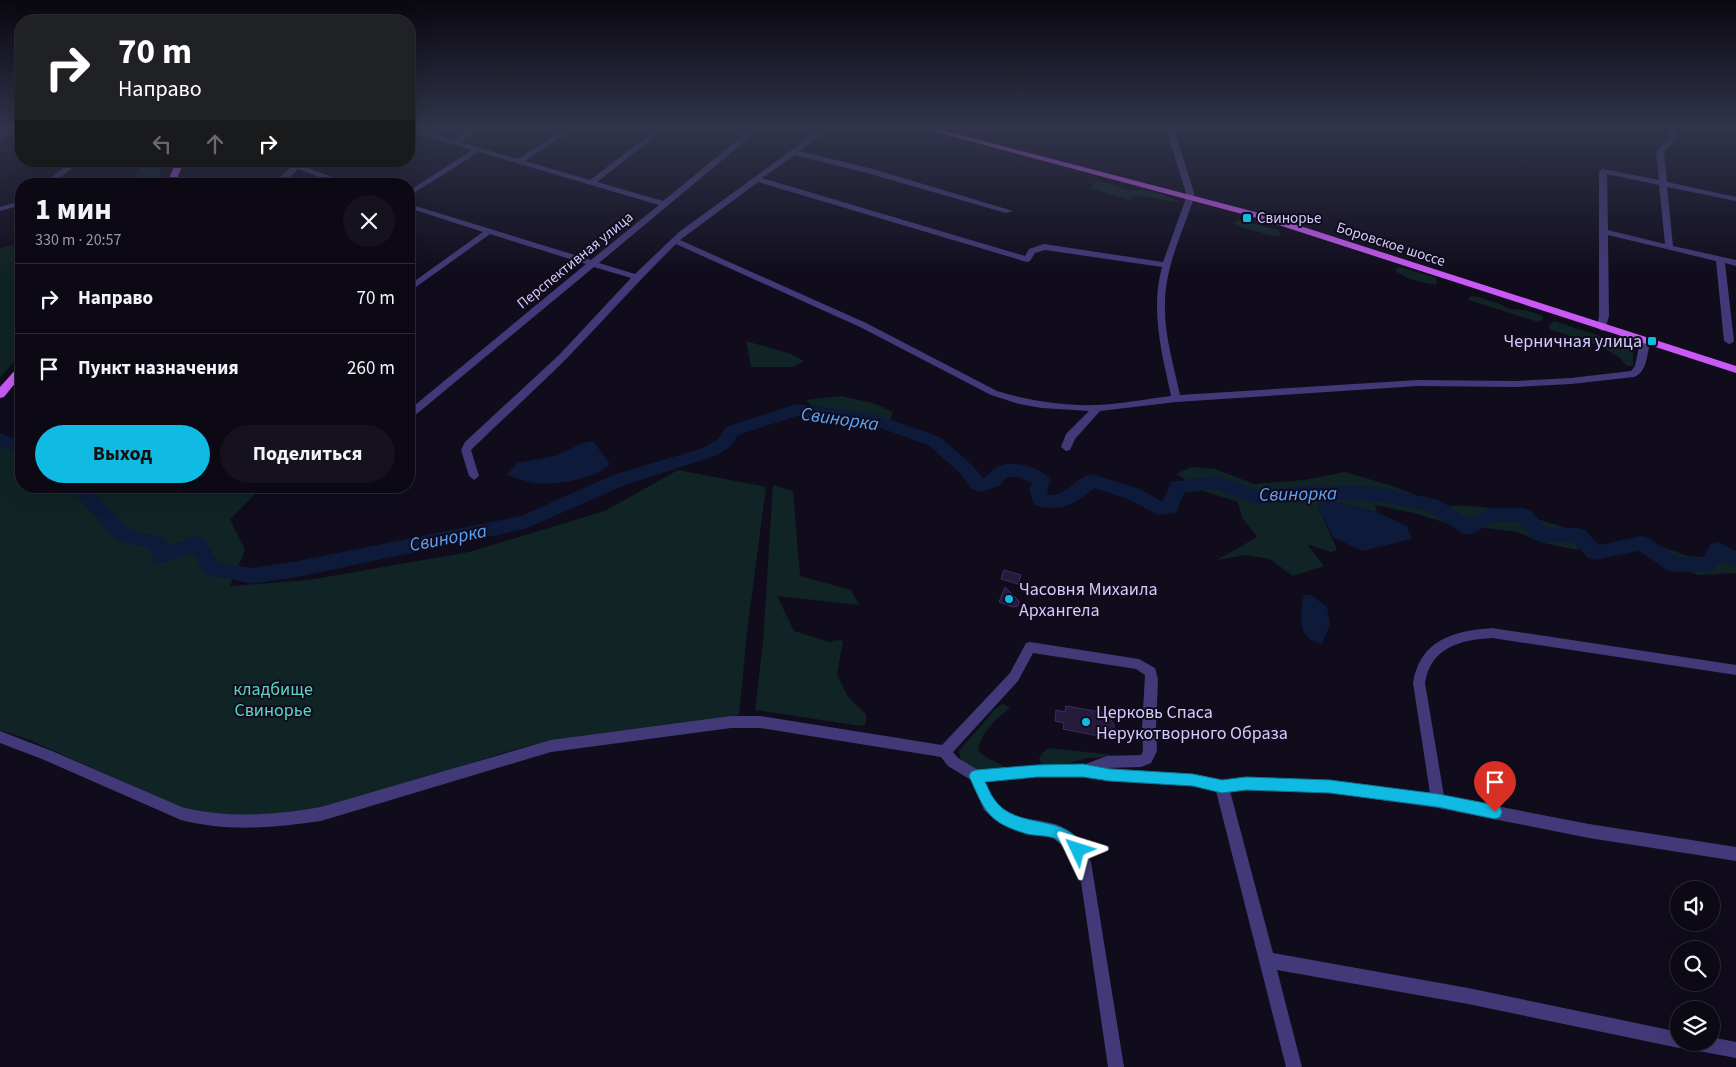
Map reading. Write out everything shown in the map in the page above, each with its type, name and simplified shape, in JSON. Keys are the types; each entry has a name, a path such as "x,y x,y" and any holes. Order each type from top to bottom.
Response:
{"main road":[{"name":"Боровское шоссе","path":"1110,176 1189,196 1306,230 1602,328 1736,370"},
{"path":"0,394 15,377"}],"street":[{"path":"415,190 437,176"},
{"path":"571,176 665,204"},
{"path":"592,182 600,176"},
{"name":"Перспективная улица","path":"415,410 699,176"},
{"path":"474,476 466,450 469,445 562,357 675,240 760,176"},
{"path":"887,176 1009,211"},
{"path":"1176,399 1160,303 1166,265 1189,201 1183,176"},
{"path":"1602,328 1604,316 1605,232 1603,176"},
{"path":"1625,176 1736,199"},
{"path":"1661,176 1670,246"},
{"path":"756,179 1027,259 1032,251 1044,247 1166,265"},
{"path":"0,209 15,205"},
{"path":"415,208 632,276"},
{"path":"415,285 489,231"},
{"path":"1605,232 1670,246 1736,264"},
{"path":"675,240 863,325 994,393 1019,401 1042,405 1097,408 1176,399 1418,383 1516,384 1571,381 1634,374 1640,367 1645,342"},
{"path":"1720,259 1729,341"},
{"path":"1066,447 1070,438 1097,408"},
{"path":"1438,801 1419,683 1419,671 1430,654 1445,643 1467,635 1492,633 1736,670"},
{"path":"945,752 1014,677 1030,647 1139,664 1151,672 1152,678 1148,756 1141,761 1107,762 1083,771"},
{"path":"0,737 47,755 181,813 203,819 240,822 284,820 321,814 551,746 731,722 760,722 945,752 953,762 976,776 989,805 1004,818 1028,827 1055,831 1066,838 1078,850 1086,867 1116,1067"},
{"path":"976,776 1037,771 1083,771 1110,775 1193,780 1222,786 1246,783 1330,787 1438,801 1590,831 1736,854"},
{"path":"1222,786 1294,1067"},
{"path":"1267,960 1468,996 1670,1038"},
{"path":"1720,1047 1736,1050"}],"green space":[{"path":"135,176 159,176 158,178 133,178"},
{"path":"1097,180 1130,191 1143,190 1161,194 1183,203 1137,195 1129,200 1091,188"},
{"path":"1238,220 1278,230 1281,234 1273,236 1240,227 1234,223"},
{"path":"15,244 15,360 0,378 0,248"},
{"path":"1399,267 1436,278 1437,283 1435,285 1410,279 1395,271"},
{"path":"1475,296 1509,309 1525,310 1543,316 1543,319 1538,322 1469,300 1469,297"},
{"path":"1554,321 1624,344 1633,351 1633,366 1627,366 1621,359 1602,348 1549,329 1549,326"},
{"path":"746,341 791,354 804,361 792,367 751,367"},
{"path":"840,396 873,403 893,412 890,422 811,405 806,400"},
{"name":"кладбище Свинорье","path":"0,444 15,444 15,493 253,493 254,495 230,519 245,550 230,586 309,580 469,552 605,511 678,470 766,487 747,632 739,715 533,745 355,800 308,811 262,816 217,815 174,804 27,739 0,730"},
{"path":"1191,467 1215,469 1254,484 1305,480 1345,472 1416,495 1429,508 1473,506 1501,510 1563,527 1593,541 1577,550 1540,542 1518,532 1446,523 1414,513 1375,505 1377,512 1330,500 1318,506 1337,550 1331,552 1307,544 1324,566 1293,576 1270,559 1245,555 1217,560 1257,537 1242,517 1238,502 1204,491 1176,474"},
{"path":"773,485 793,491 800,576 851,590 859,605 777,596 794,631 829,642 843,641 837,674 848,697 866,714 866,724 861,726 755,710 763,643"},
{"path":"1646,541 1688,556 1736,560 1736,573 1698,575 1642,551"},
{"path":"1003,704 1010,708 990,726 982,738 978,750 986,757 1004,766 1011,773 973,770 960,761 959,751 995,709"},
{"path":"1049,748 1133,757 1087,758 1052,768 1042,765 1039,759 1042,753"}],"water":[{"path":"593,441 610,464 596,474 574,480 542,484 507,475 517,463 555,456 583,443"},
{"path":"1330,500 1377,512 1407,526 1412,539 1362,551 1333,537 1318,506 1320,502"},
{"path":"1304,595 1311,595 1327,607 1330,625 1322,644 1308,638 1303,630 1301,615"}],"building":[{"path":"1004,570 1021,575 1018,584 1001,579"},
{"name":"Часовня Михаила Архангела","path":"1005,587 1019,601 1018,606 1013,607 999,602"},
{"name":"Церковь Спаса Нерукотворного Образа","path":"1066,706 1106,713 1114,724 1114,730 1104,735 1104,737 1063,729 1064,723 1055,721 1056,710 1065,712"}],"waterway":[{"name":"Свинорка","path":"84,493 124,536 159,543 161,556 197,543 212,569 253,576 297,569 525,522 619,480 709,452 724,443 732,431 796,410 871,419 934,441 967,470 977,484 982,486 993,481 1003,471 1023,471 1042,481 1038,489 1040,500 1047,502 1061,501 1068,498 1091,480 1134,494 1158,508 1170,508 1177,487 1216,482 1257,497 1314,492 1378,494 1433,505 1469,528 1492,515 1523,515 1542,535 1578,535 1595,553 1642,543 1674,565 1708,564 1718,549 1736,560"},
{"name":"Свинорка","path":"0,439 15,445"}],"place":[{"name":"Свинорье","path":"1247,218"},
{"name":"Черничная улица","path":"1652,341"},
{"name":"Часовня Михаила Архангела","path":"1009,599"},
{"name":"Церковь Спаса Нерукотворного Образа","path":"1086,722"}],"route":[{"path":"1078,850 1066,838 1055,831 1028,827 1004,818 989,805 976,776 1037,771 1083,771 1110,775 1193,780 1222,786 1246,783 1330,787 1438,801 1495,812"}]}
